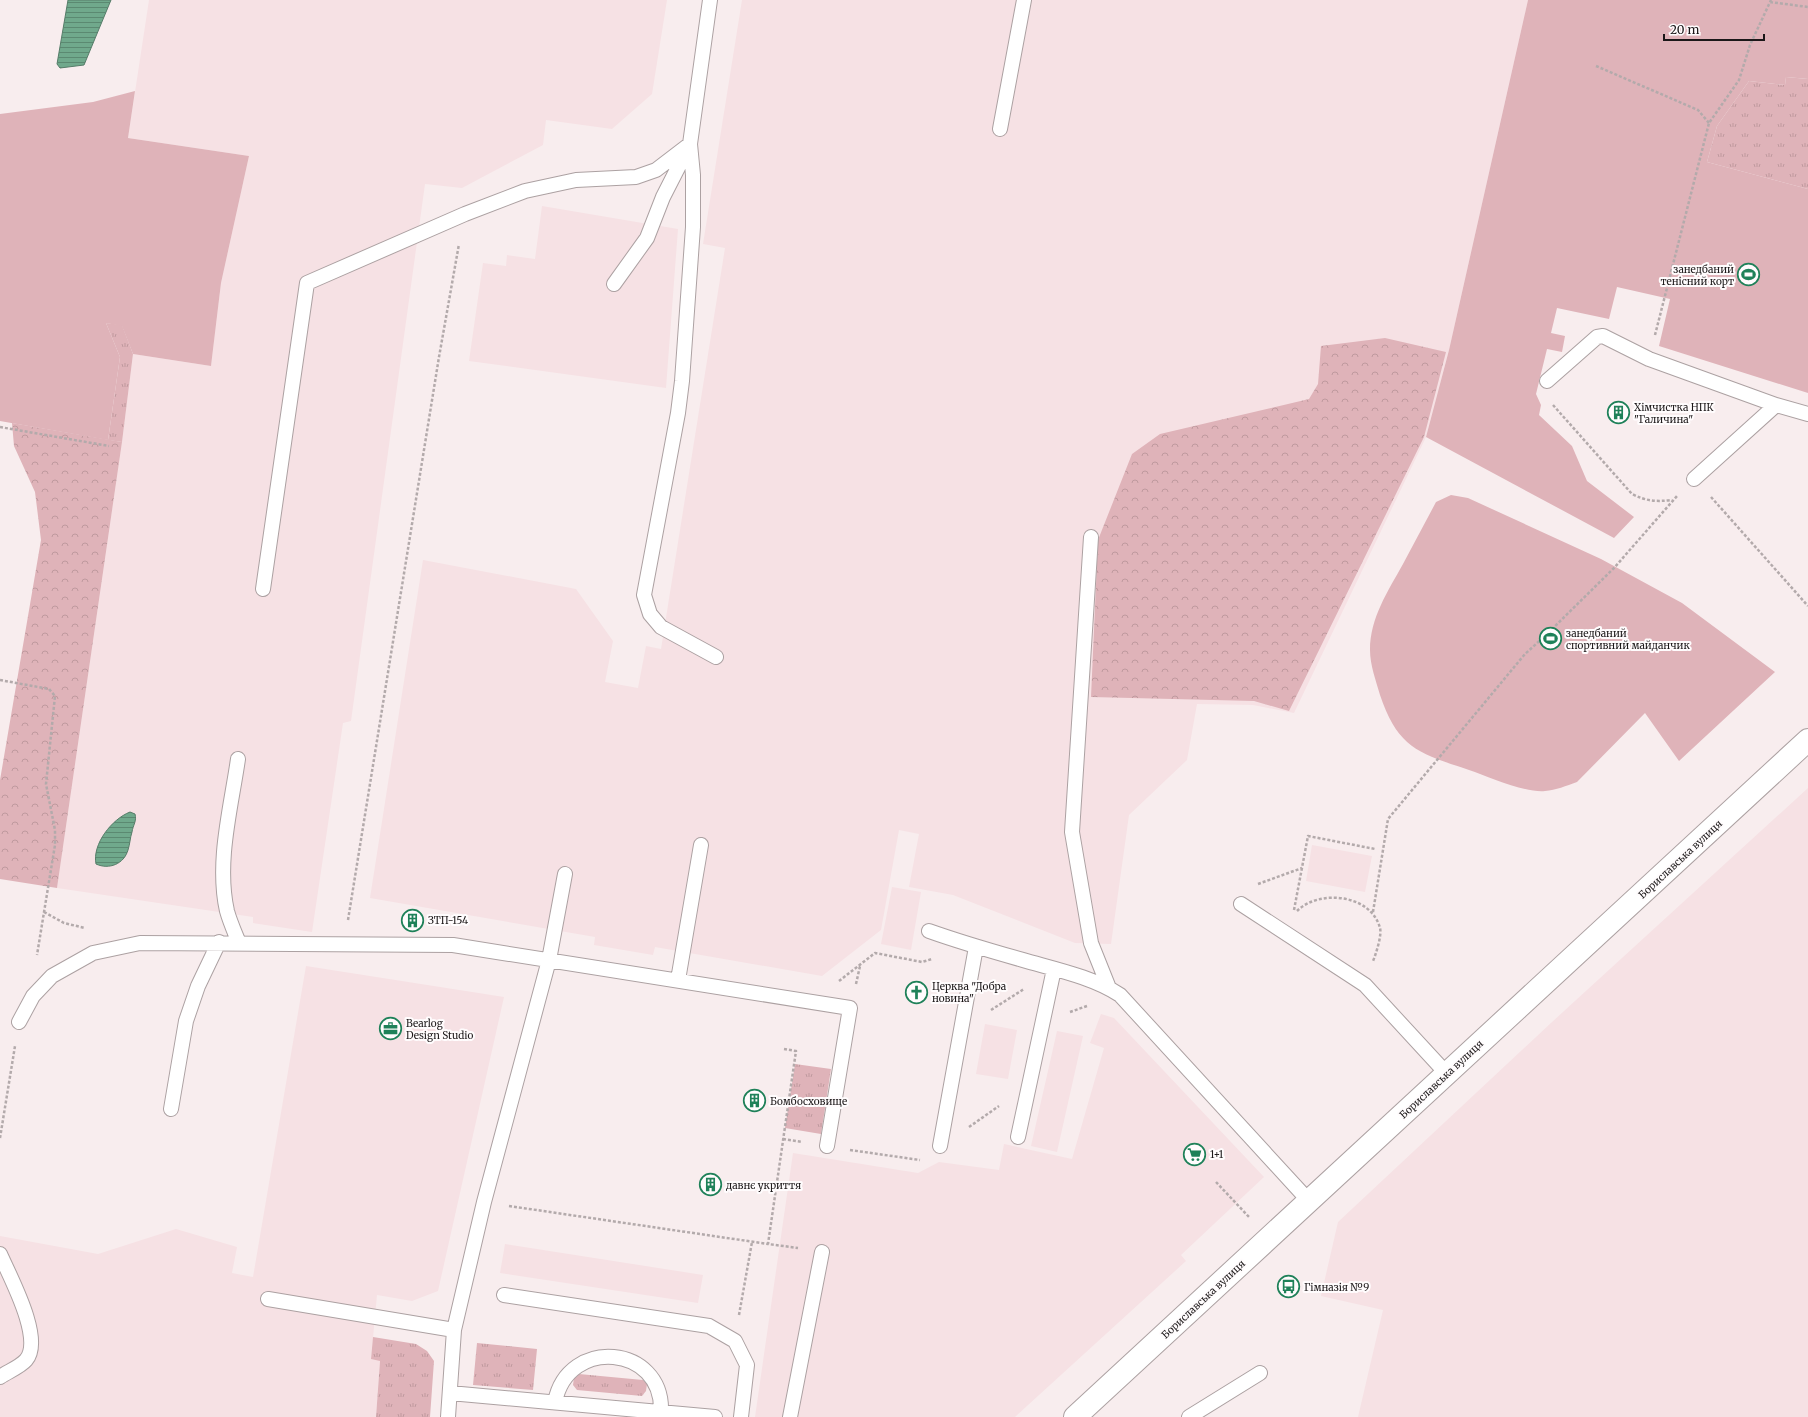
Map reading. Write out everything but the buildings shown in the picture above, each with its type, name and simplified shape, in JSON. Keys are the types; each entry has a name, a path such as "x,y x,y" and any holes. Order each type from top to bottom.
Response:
{"street":[{"name":"Бориславська вулиця","path":"1075,1417 1808,740"}],"lane":[{"path":"710,0 690,144 693,175 693,228 682,381 644,595 650,614 661,627 716,657"},
{"path":"1000,129 1024,0"},
{"path":"262,589 307,283 465,214 525,191 576,180 636,177 656,170 690,144"},
{"path":"614,284 647,238 663,197 690,144"},
{"path":"1547,381 1597,337 1603,336 1649,359 1808,414"},
{"path":"1694,479 1776,404"},
{"path":"1091,537 1072,832 1091,943 1115,991 1309,1201"},
{"path":"238,759 224,851 224,891 227,912 239,943"},
{"path":"678,980 701,845"},
{"path":"448,1417 454,1330 484,1202 549,960 565,874"},
{"path":"1241,904 1365,985 1447,1074"},
{"path":"929,931 976,947 1054,969 1115,991"},
{"path":"171,1109 186,1021 198,986 219,942"},
{"path":"19,1022 33,996 52,976 93,953 140,943 219,942 453,945 850,1008 827,1146"},
{"path":"940,1146 976,947"},
{"path":"1018,1137 1054,969"},
{"path":"790,1417 822,1252"},
{"path":"0,1254 29,1322 32,1346 26,1361 0,1377"},
{"path":"504,1295 710,1326 735,1341 747,1365 741,1417"},
{"path":"268,1299 454,1330"},
{"path":"555,1402 557,1391 566,1376 579,1364 595,1358 613,1356 630,1360 645,1371 656,1385 661,1402 661,1411"},
{"path":"1189,1417 1260,1373"},
{"path":"450,1393 715,1417"}],"path":[{"path":"1649,359 1709,123 1740,80 1750,45 1770,1 1808,7"},
{"path":"1596,66 1698,110 1709,123"},
{"path":"344,944 439,357 465,214"},
{"path":"1547,381 1544,394 1632,494 1644,500 1656,502 1673,500"},
{"path":"0,427 108,446"},
{"path":"1365,985 1377,951 1381,929 1373,912 1388,819 1525,654 1614,568 1673,500 1694,479 1808,606"},
{"path":"0,680 49,689 55,696 46,784 55,830 55,845 36,961 33,996"},
{"path":"1373,912 1354,901 1326,897 1305,903 1293,915 1308,836 1375,849"},
{"path":"1241,904 1245,890 1302,868"},
{"path":"812,1002 874,953 922,962 976,947"},
{"path":"961,1029 1054,969"},
{"path":"1040,1036 1070,1012 1115,991"},
{"path":"0,1138 19,1022"},
{"path":"768,1244 796,1051 784,1049"},
{"path":"783,1139 919,1161 1030,1086"},
{"path":"1216,1182 1249,1217"},
{"path":"484,1202 822,1252"},
{"path":"735,1341 752,1242"}],"shaded area":[{"path":"68,0 111,0 84,65 60,68 57,64"},
{"path":"149,0 667,0 652,94 612,129 546,120 543,145 462,188 425,184 351,721 343,723 312,932 253,923 253,917 57,888 122,442 133,354 211,366 221,283 249,156 128,138"},
{"path":"742,0 1528,0 1449,350 1426,437 1294,713 1253,705 1197,704 1187,760 1129,815 1111,944 1075,943 953,895 909,887 919,834 899,830 881,930 822,976 655,947 653,955 594,945 595,937 370,898 423,560 576,589 613,641 605,682 638,688 646,646 661,649 725,248 703,244"},
{"path":"542,206 678,229 666,388 469,361 483,263 506,266 507,255 535,259"},
{"path":"1808,788 1808,1417 1358,1417 1383,1310 1321,1296 1338,1222 1552,1022"},
{"path":"130,812 135,814 136,819 126,855 120,862 111,866 101,866 96,864 97,848 105,833 117,820"},
{"path":"1312,845 1372,856 1365,892 1306,881"},
{"path":"892,887 921,892 911,950 881,944"},
{"path":"306,966 504,997 438,1291 412,1301 377,1295 371,1359 380,1360 376,1417 0,1417 0,1236 98,1254 176,1229 237,1247 232,1273 253,1277"},
{"path":"1101,1014 1114,1018 1264,1177 1181,1255 1186,1261 1015,1417 755,1417 793,1153 918,1173 939,1162 999,1170 1004,1144 1072,1159 1104,1048 1090,1043"},
{"path":"985,1024 1017,1030 1008,1079 976,1074"},
{"path":"1057,1031 1083,1036 1057,1152 1031,1146"},
{"path":"505,1244 703,1275 698,1303 500,1273"}],"green space":[{"path":"1528,0 1808,0 1808,79 1786,77 1785,85 1749,81 1717,126 1707,162 1808,189 1808,393 1659,346 1670,299 1617,287 1609,319 1557,308 1551,333 1565,336 1562,352 1547,349 1536,394 1541,405 1539,415 1572,446 1587,481 1634,517 1614,538 1426,437 1449,350"},
{"path":"1786,77 1808,79 1808,189 1707,162 1717,126 1749,81 1785,85"},
{"path":"135,91 128,138 249,156 221,283 211,366 133,354 122,326 106,323 120,357 108,440 0,421 0,114 93,102"},
{"path":"106,323 122,325 133,354 122,442 108,440 120,357"},
{"path":"1385,338 1446,352 1424,437 1289,711 1254,701 1091,697 1098,540 1132,454 1160,434 1309,399 1318,384 1321,346"},
{"path":"12,423 122,442 57,888 0,879 0,780 41,540 35,492 14,446"},
{"name":"занедбаний спортивний майданчик","path":"1451,495 1468,498 1601,559 1682,603 1775,672 1679,761 1645,713 1577,782 1561,788 1545,791 1528,790 1517,787 1436,759 1423,753 1403,738 1394,727 1387,713 1372,667 1370,656 1371,638 1376,616 1381,605 1436,502"},
{"path":"795,1064 831,1069 821,1134 785,1128"},
{"path":"373,1337 416,1344 427,1351 434,1361 430,1417 376,1417 380,1361 371,1359"},
{"path":"477,1343 537,1349 533,1390 473,1385"},
{"path":"579,1374 643,1380 647,1384 646,1391 642,1396 577,1390 573,1385 574,1378"}],"place":[{"name":"занедбаний тенісний корт","path":"1749,275"},
{"name":"Хімчистка НПК \"Галичина\"","path":"1619,413"},
{"name":"занедбаний спортивний майданчик","path":"1551,639"},
{"name":"ЗТП-154","path":"412,920"},
{"name":"Церква \"Добра новина\"","path":"916,992"},
{"name":"Bearlog Design Studio","path":"390,1029"},
{"name":"Бомбосховище","path":"755,1101"},
{"name":"1+1","path":"1195,1154"},
{"name":"давнє укриття","path":"710,1185"},
{"name":"Гімназія №9","path":"1288,1287"}]}
